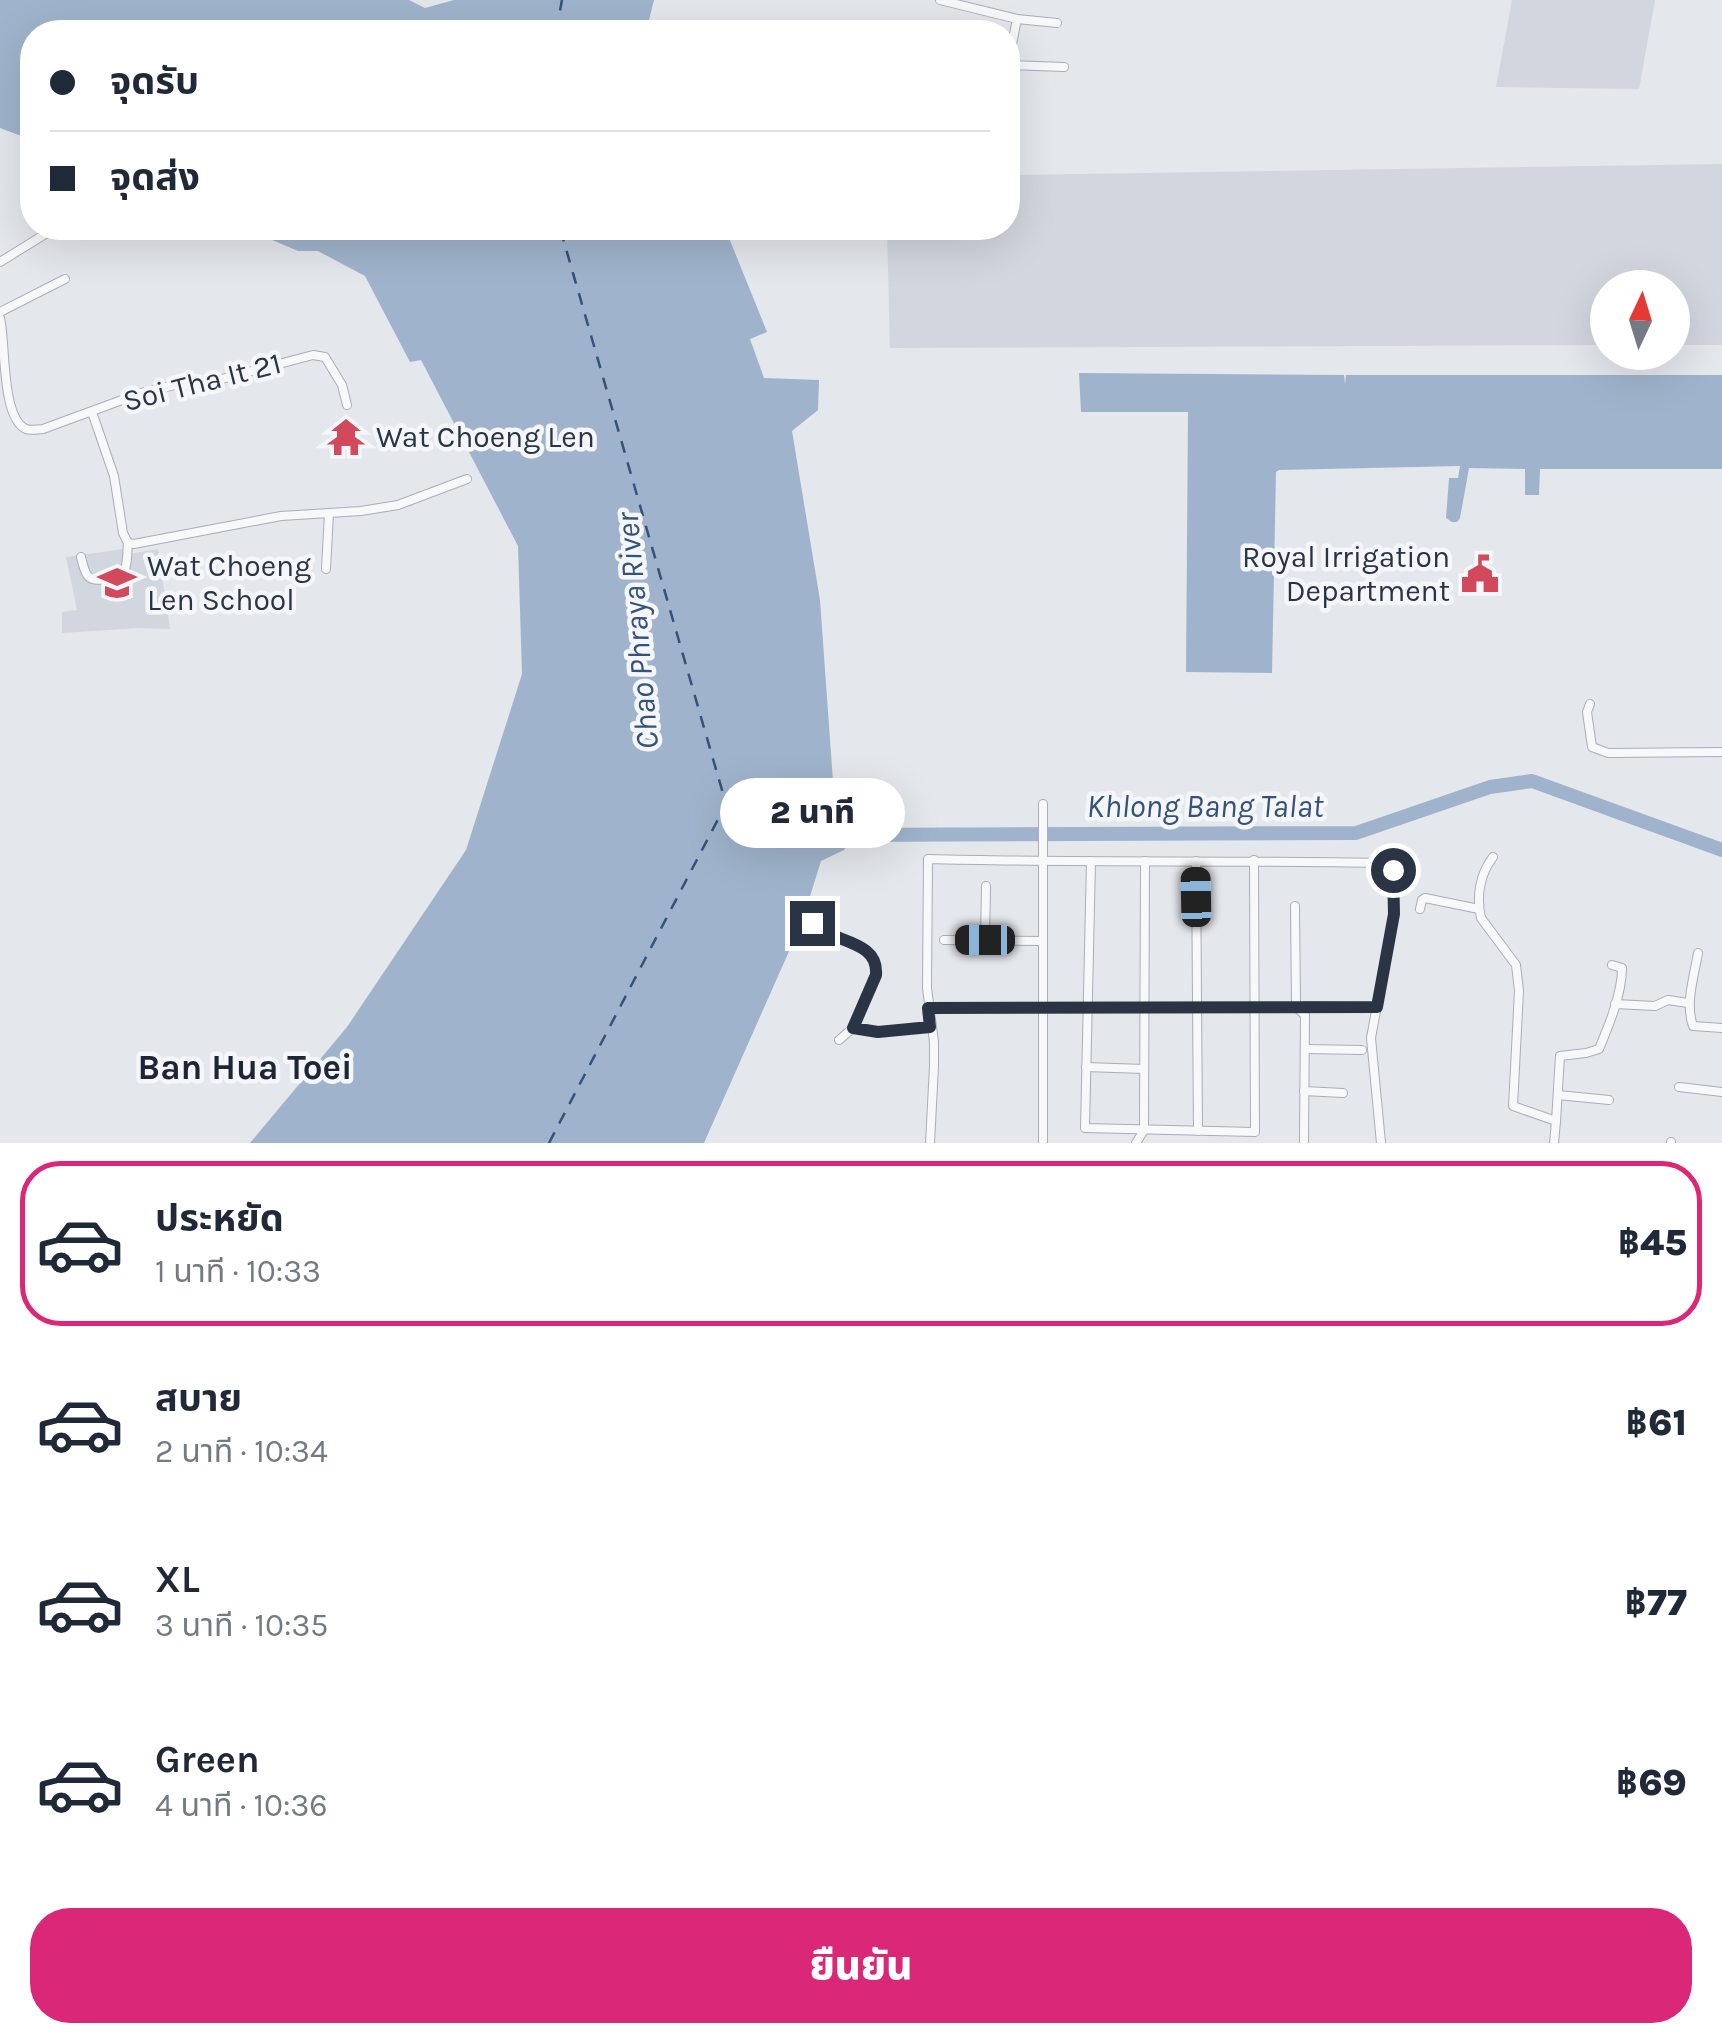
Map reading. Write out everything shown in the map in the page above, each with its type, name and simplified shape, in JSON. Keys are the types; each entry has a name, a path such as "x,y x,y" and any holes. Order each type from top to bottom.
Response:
{"street":[{"path":"940,0 1017,20"},
{"path":"1020,20 1057,24"},
{"path":"1020,65 1064,67"},
{"path":"0,262 36,240"},
{"path":"0,315 64,278"},
{"name":"Soi Tha It 21","path":"0,315 10,406 21,425 31,430 140,393 168,386 198,386 320,354 342,385 348,405"},
{"path":"81,557 88,579 100,581 125,570 128,543 114,476 92,412"},
{"path":"128,543 142,544 281,516 398,505 467,480"},
{"path":"326,569 329,513"},
{"path":"1590,704 1587,712 1592,748 1608,753 1722,752"},
{"path":"1043,804 1043,1143"},
{"path":"1493,857 1483,870 1479,909 1516,966 1513,1106 1556,1121"},
{"path":"930,1143 934,1042 928,1008 928,859 1384,863 1393,870 1394,914 1371,1038 1381,1143"},
{"path":"1091,861 1085,1128 1198,1131 1257,1130 1254,860"},
{"path":"1136,1143 1144,1130 1145,861"},
{"path":"1196,861 1198,1131"},
{"path":"985,940 986,886"},
{"path":"1420,909 1425,898 1479,909"},
{"path":"1295,906 1297,1008 1305,1015 1304,1143"},
{"path":"811,917 822,932 866,949 877,966 853,1028 839,1040"},
{"path":"944,940 1043,940"},
{"path":"1698,953 1688,1003 1694,1026 1722,1028"},
{"path":"1554,1143 1560,1056 1598,1048 1622,975 1622,968 1612,964"},
{"path":"1614,1004 1655,1006 1668,1000 1688,1003"},
{"path":"928,1008 1377,1007"},
{"path":"853,1028 878,1032 930,1027"},
{"path":"1305,1050 1362,1050"},
{"path":"1086,1067 1144,1069"},
{"path":"1679,1088 1722,1092"},
{"path":"1304,1092 1343,1093"},
{"path":"1558,1095 1609,1100"}],"shaded area":[{"path":"1512,0 1655,0 1639,89 1496,87"},
{"path":"1722,164 1722,345 1690,345 1690,270 1590,270 1590,345 890,348 887,240 1020,240 1020,175"},
{"name":"Wat Choeng Len School","path":"124,549 129,554 158,549 170,629 62,633 62,612 77,610 66,557"}],"water":[{"path":"0,0 409,0 425,8 454,0 654,0 649,20 20,20 20,136 0,128"},
{"name":"Chao Phraya River","path":"272,240 730,240 767,332 750,339 764,378 819,380 818,410 792,431 820,600 835,809 858,828 844,850 821,861 802,922 704,1143 250,1143 347,1027 466,850 522,674 518,546 421,360 410,362 365,276 318,251 298,251"},
{"path":"1079,373 1344,375 1345,384 1346,375 1722,375 1722,469 1540,469 1539,495 1525,495 1525,469 1469,468 1457,522 1446,518 1449,478 1458,478 1460,466 1279,470 1272,673 1186,672 1188,412 1081,412"}],"waterway":[{"name":"Khlong Bang Talat","path":"839,835 1356,833 1490,787 1532,781 1722,850"}],"ferry route":[{"path":"558,20 562,0"},
{"path":"549,1143 726,804 563,240"}],"place":[{"name":"Wat Choeng Len","path":"346,437"},
{"name":"Royal Irrigation Department","path":"1480,574"},
{"name":"Wat Choeng Len School","path":"117,583"}],"district":[{"name":"Ban Hua Toei","path":"245,1067"}],"route":[{"path":"812,923 822,932 866,949 874,958 876,975 853,1028 878,1032 930,1027 928,1008 1377,1007 1394,914 1393,870"}]}
